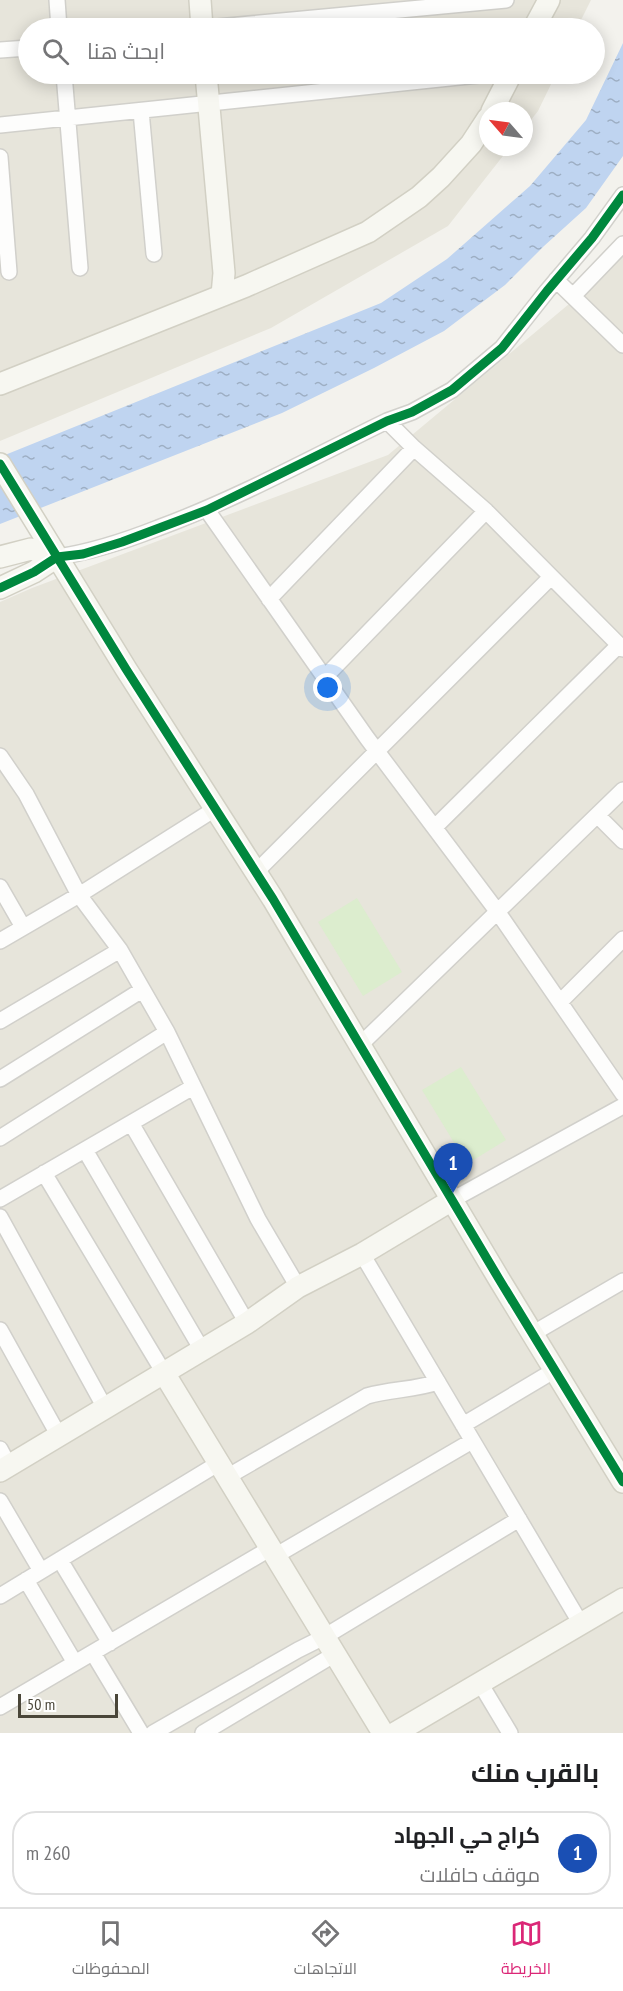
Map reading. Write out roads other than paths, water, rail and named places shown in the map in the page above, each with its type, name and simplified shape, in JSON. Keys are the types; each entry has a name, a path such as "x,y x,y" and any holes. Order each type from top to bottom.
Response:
{"street":[{"path":"57,0 58,18"},
{"path":"200,0 201,18"},
{"path":"314,18 506,0"},
{"path":"539,18 549,0"},
{"path":"0,50 18,49"},
{"path":"64,84 80,268"},
{"path":"207,84 224,273 222,296"},
{"path":"0,125 398,84"},
{"path":"497,102 506,84"},
{"path":"141,111 154,254"},
{"path":"0,384 222,296 368,232 418,197 454,164 479,132"},
{"path":"0,157 9,272"},
{"path":"0,557 31,549 57,557 82,554 122,542 207,510 387,421 412,412 452,390 502,348 592,238 623,195"},
{"path":"573,296 623,244"},
{"path":"556,280 623,345"},
{"path":"387,421 414,448 486,511 621,647 435,826"},
{"path":"269,598 414,448"},
{"path":"0,464 256,872 623,1482"},
{"path":"207,510 378,751 497,912 622,1090"},
{"path":"325,677 486,511"},
{"path":"0,588 34,572 57,557"},
{"path":"256,872 551,577"},
{"path":"0,756 26,795 80,895 120,950 168,1032 258,1219 298,1287"},
{"path":"360,1045 623,790"},
{"path":"0,941 80,895 215,809"},
{"path":"597,815 623,841"},
{"path":"0,887 23,927"},
{"path":"560,1002 623,939"},
{"path":"0,1021 120,950"},
{"path":"0,1079 142,990"},
{"path":"0,1138 168,1032"},
{"path":"0,1199 193,1087"},
{"path":"3,1462 59,1436 247,1323 298,1287 362,1254 452,1200 623,1106"},
{"path":"131,1123 247,1323"},
{"path":"85,1150 201,1350"},
{"path":"44,1173 383,1733"},
{"path":"0,1217 105,1408"},
{"path":"362,1254 581,1624"},
{"path":"532,1334 623,1281"},
{"path":"0,1330 59,1436"},
{"path":"463,1425 555,1370"},
{"path":"0,1596 60,1560 223,1470 367,1396 388,1390 415,1388 438,1382"},
{"path":"0,1707 472,1441"},
{"path":"0,1501 41,1571"},
{"path":"203,1733 519,1519"},
{"path":"60,1560 110,1643"},
{"path":"26,1580 75,1663"},
{"path":"395,1733 623,1599"},
{"path":"153,1733 297,1650 330,1646"},
{"path":"93,1653 141,1733"},
{"path":"480,1683 510,1733"}],"water":[{"path":"623,43 623,156 586,208 505,285 444,331 282,413 0,524 0,457 381,303 447,259 530,186 586,120"}],"place":[{"name":"كراج حي الجهاد","path":"453,1193"}]}
